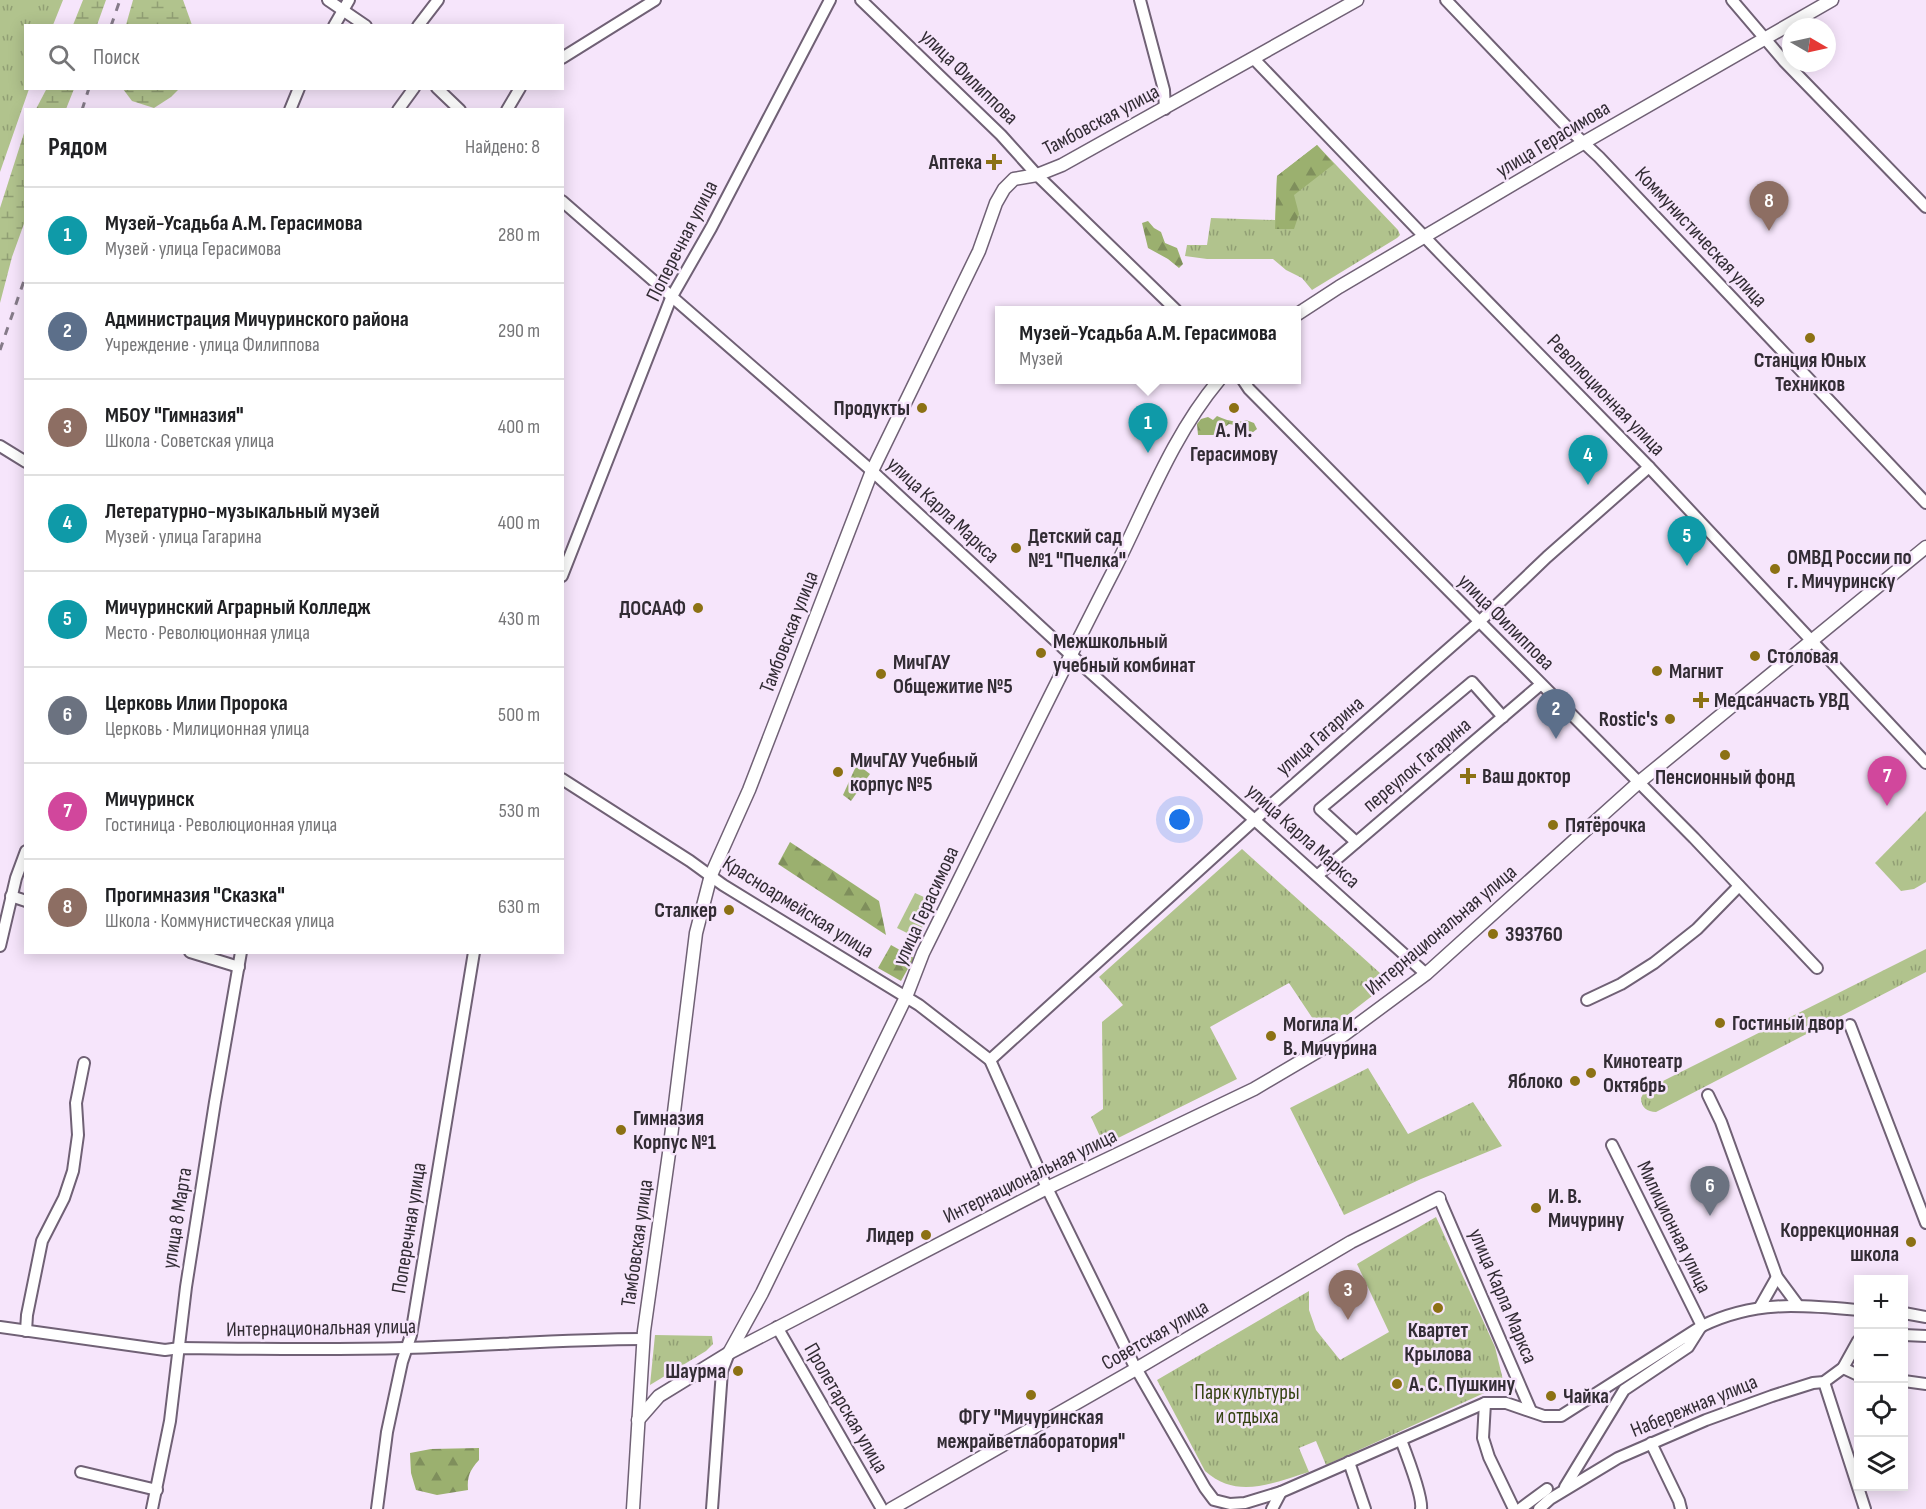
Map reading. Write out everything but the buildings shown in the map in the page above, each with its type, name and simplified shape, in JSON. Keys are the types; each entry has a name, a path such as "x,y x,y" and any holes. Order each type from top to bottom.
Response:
{"main road":[{"name":"Тамбовская улица","path":"633,1509 643,1339 696,933 711,875 749,790 872,471 979,251 996,203 1004,189 1014,179 1037,175 1062,165 1357,0"},
{"name":"улица Герасимова","path":"1301,312 1583,143 1832,0"},
{"name":"улица Герасимова","path":"638,1420 659,1396 729,1353 762,1293 906,998 923,953 1178,438 1216,384"},
{"name":"Интернациональная улица","path":"729,1353 1047,1188 1254,1089 1337,1040 1426,974 1638,783 1926,547"},
{"name":"Советская улица","path":"891,1509 1136,1369 1351,1242 1439,1198"}],"street":[{"path":"328,0 346,5 364,24"},
{"path":"420,24 438,0"},
{"path":"564,57 655,0"},
{"name":"Поперечная улица","path":"564,571 671,297 711,228 830,0"},
{"name":"улица Филиппова","path":"861,0 1001,135 1037,175 1172,306"},
{"path":"1140,0 1164,90 1165,109"},
{"name":"Коммунистическая улица","path":"1446,0 1615,174 1926,503"},
{"path":"1732,0 1784,61 1926,207"},
{"path":"335,24 346,5"},
{"name":"Революционная улица","path":"1254,59 1649,467 1926,763"},
{"path":"291,108 298,90"},
{"path":"399,108 413,90"},
{"path":"439,90 458,108"},
{"path":"508,108 519,90"},
{"name":"улица Карла Маркса","path":"564,203 872,471 1071,655 1426,974"},
{"name":"улица Филиппова","path":"1246,384 1817,968"},
{"path":"0,446 24,461"},
{"name":"улица Гагарина","path":"990,1060 1649,467"},
{"path":"1356,842 1320,809 1472,682 1503,717"},
{"name":"переулок Гагарина","path":"1318,875 1540,685"},
{"name":"Красноармейская улица","path":"564,780 723,885 919,1005 990,1060 1047,1188 1136,1369 1195,1474 1214,1500 1230,1504 1245,1503 1281,1492"},
{"path":"0,946 11,896 24,856"},
{"path":"1587,1000 1621,984 1654,963 1701,926 1739,886"},
{"path":"11,896 24,901"},
{"path":"197,954 239,967"},
{"name":"улица 8 Марта","path":"152,1509 170,1421 186,1287 241,954"},
{"name":"Поперечная улица","path":"377,1509 387,1432 402,1362 411,1335 474,954"},
{"path":"1850,1025 1926,1223"},
{"path":"27,1331 27,1315 42,1240 64,1198 73,1171 78,1136 76,1103 84,1063"},
{"path":"1708,1095 1721,1122 1777,1277 1797,1304"},
{"name":"Милиционная улица","path":"1612,1145 1702,1326"},
{"name":"улица Карла Маркса","path":"1439,1198 1531,1411"},
{"path":"1760,1307 1777,1277"},
{"name":"Набережная улица","path":"1281,1492 1485,1403 1506,1403 1544,1416 1561,1416 1702,1326 1724,1315 1760,1307 1797,1304 1854,1310"},
{"path":"1908,1314 1926,1317"},
{"name":"Набережная улица","path":"1563,1491 1624,1390 1688,1347 1702,1326"},
{"name":"Интернациональная улица","path":"0,1327 165,1350 180,1348 293,1350 406,1348 527,1341 643,1339"},
{"name":"Пролетарская улица","path":"777,1327 882,1509"},
{"path":"1908,1335 1926,1336"},
{"name":"Набережная улица","path":"1539,1509 1563,1491 1618,1458 1651,1443 1772,1396 1813,1383 1824,1382 1843,1368 1854,1346"},
{"path":"712,1509 722,1371 729,1353"},
{"path":"1843,1368 1854,1373"},
{"path":"1824,1382 1865,1509"},
{"path":"1908,1382 1926,1384"},
{"path":"1485,1403 1484,1437 1489,1457 1514,1509"},
{"path":"1401,1440 1422,1504 1421,1509"},
{"path":"1651,1443 1681,1509"},
{"path":"1349,1462 1365,1509"},
{"path":"81,1472 157,1490"},
{"path":"1520,1509 1547,1489"},
{"path":"1272,1509 1281,1492"}],"green space":[{"path":"0,0 63,0 53,24 24,24 24,90 29,90 0,172"},
{"path":"83,0 106,0 97,24 73,24"},
{"path":"133,0 183,0 192,24 126,24"},
{"path":"46,90 74,90 66,108 37,108"},
{"path":"124,90 178,90 154,108 132,101"},
{"path":"24,133 24,224 12,257 0,303 0,208"},
{"path":"1317,145 1398,230 1400,235 1397,238 1312,290 1302,278 1286,270 1273,259 1207,259 1185,256 1187,245 1207,245 1211,218 1275,220 1277,176"},
{"path":"1317,145 1334,164 1294,195 1299,214 1294,229 1275,229 1277,176"},
{"path":"1148,221 1161,232 1165,243 1177,248 1183,264 1179,268 1148,248 1142,223"},
{"path":"1217,416 1232,421 1246,420 1254,423 1257,429 1252,433 1229,424 1214,435 1198,435 1197,424 1201,419 1208,417 1213,420"},
{"path":"857,764 870,774 851,801 843,795"},
{"path":"1926,811 1926,882 1914,889 1901,891 1875,863"},
{"path":"790,842 879,901 886,935 778,864"},
{"path":"1242,849 1390,982 1323,1034 1289,983 1210,1027 1237,1079 1104,1145 1091,1117 1103,1109 1102,1022 1123,1005 1099,977"},
{"path":"915,893 935,902 917,938 897,928"},
{"path":"891,945 914,958 901,981 878,968"},
{"path":"1926,949 1926,972 1656,1112 1647,1110 1643,1106 1641,1098 1645,1090"},
{"path":"1368,1068 1408,1134 1473,1102 1502,1146 1421,1179 1344,1215 1290,1108"},
{"name":"Парк культуры и отдыха","path":"1436,1217 1495,1347 1504,1384 1326,1465 1316,1441 1299,1448 1309,1472 1282,1481 1255,1487 1242,1487 1217,1480 1205,1471 1157,1380 1309,1291 1309,1310 1316,1330 1340,1360 1389,1332 1357,1264"},
{"path":"655,1335 712,1336 713,1344 706,1351 650,1385"},
{"path":"479,1448 479,1460 470,1474 468,1490 437,1495 416,1490 411,1473 410,1453 431,1449"}],"railway":[{"path":"112,24 120,0"},
{"path":"83,108 88,90"},
{"path":"0,350 24,281"}],"place":[{"name":"Аптека","path":"994,162"},
{"name":"Прогимназия \"Сказка\"","path":"1769,231"},
{"name":"Станция Юных Техников","path":"1810,338"},
{"name":"Продукты","path":"922,408"},
{"name":"А. М. Герасимову","path":"1234,408"},
{"name":"Музей-Усадьба А.М. Герасимова","path":"1148,453"},
{"name":"Летературно-музыкальный музей","path":"1588,485"},
{"name":"Детский сад №1 \"Пчелка\"","path":"1016,548"},
{"name":"Мичуринский Аграрный Колледж","path":"1687,566"},
{"name":"ОМВД России по г. Мичуринску","path":"1775,569"},
{"name":"ДОСААФ","path":"698,608"},
{"name":"Межшкольный учебный комбинат","path":"1041,653"},
{"name":"Столовая","path":"1755,656"},
{"name":"Магнит","path":"1657,671"},
{"name":"МичГАУ Общежитие №5","path":"881,674"},
{"name":"Медсанчасть УВД","path":"1701,700"},
{"name":"Rostic's","path":"1670,719"},
{"name":"Администрация Мичуринского района","path":"1556,739"},
{"name":"Пенсионный фонд","path":"1725,755"},
{"name":"МичГАУ Учебный корпус №5","path":"838,772"},
{"name":"Ваш доктор","path":"1468,776"},
{"name":"Мичуринск","path":"1887,806"},
{"name":"Пятёрочка","path":"1553,825"},
{"name":"Сталкер","path":"729,910"},
{"name":"393760","path":"1493,934"},
{"name":"Гостиный двор","path":"1720,1023"},
{"name":"Могила И. В. Мичурина","path":"1271,1036"},
{"name":"Кинотеатр Октябрь","path":"1591,1073"},
{"name":"Яблоко","path":"1575,1081"},
{"name":"Гимназия Корпус №1","path":"621,1130"},
{"name":"И. В. Мичурину","path":"1536,1208"},
{"name":"Церковь Илии Пророка","path":"1710,1216"},
{"name":"Лидер","path":"926,1235"},
{"name":"Коррекционная школа","path":"1911,1242"},
{"name":"Квартет Крылова","path":"1438,1308"},
{"name":"МБОУ \"Гимназия\"","path":"1348,1320"},
{"name":"Шаурма","path":"738,1371"},
{"name":"А. С. Пушкину","path":"1397,1384"},
{"name":"ФГУ \"Мичуринская межрайветлаборатория\"","path":"1031,1395"},
{"name":"Чайка","path":"1551,1396"}]}
